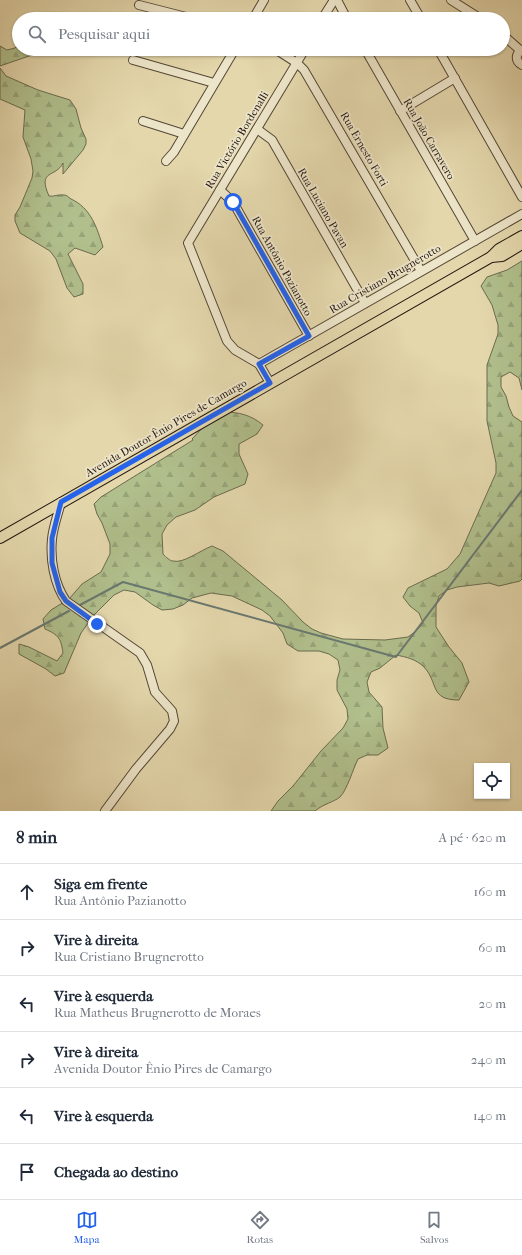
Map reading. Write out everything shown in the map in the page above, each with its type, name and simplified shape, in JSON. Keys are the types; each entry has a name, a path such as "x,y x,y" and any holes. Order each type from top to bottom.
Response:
{"main road":[{"name":"Avenida Doutor Ênio Pires de Camargo","path":"0,538 491,257 499,250 522,236"},
{"name":"Avenida Doutor Ênio Pires de Camargo","path":"491,257 502,256 522,244"}],"street":[{"path":"257,12 264,0"},
{"path":"327,12 335,0 343,12"},
{"path":"451,0 470,12"},
{"path":"413,2 418,12"},
{"path":"139,5 166,12"},
{"path":"510,41 521,50 517,55 517,58 519,63 522,65"},
{"path":"166,161 174,152 231,56"},
{"name":"Rua Ernesto Forti","path":"286,56 297,63 310,79 421,271"},
{"name":"Rua Victório Bordenalli","path":"259,364 235,350 227,341 188,243 301,56"},
{"name":"Rua João Carravero","path":"369,56 475,241"},
{"path":"442,56 522,197"},
{"path":"133,60 214,83"},
{"path":"400,111 455,78"},
{"path":"143,121 184,134"},
{"name":"Rua Luciano Pavan","path":"257,129 272,140 365,303"},
{"name":"Rua Antônio Pazianotto","path":"220,190 233,202 309,336"},
{"name":"Rua Cristiano Brugnerotto","path":"259,364 522,214"},
{"path":"259,364 270,383"},
{"path":"61,502 52,538 52,563 60,592 66,601 140,652 148,665 155,692 172,711 174,716 174,721 170,729 136,769 105,811"}],"green space":[{"path":"0,46 7,50 12,49 12,56 29,56 0,66"},
{"path":"0,68 6,76 38,90 70,100 76,109 81,128 86,139 86,144 83,150 63,174 63,163 60,168 46,178 45,182 49,196 66,195 84,208 96,226 101,240 103,247 95,255 75,248 68,254 83,284 83,294 74,297 67,288 56,259 50,251 20,233 15,221 15,215 20,207 32,178 33,171 31,159 23,137 25,110 0,99"},
{"path":"522,261 522,390 519,378 510,372 501,377 501,387 513,416 522,422 522,579 520,581 499,586 489,583 457,587 447,590 439,596 436,606 436,627 462,663 469,682 459,700 449,699 439,694 429,673 424,667 414,660 396,655 380,668 371,672 367,682 369,692 382,707 383,728 388,748 378,755 367,755 358,759 343,794 340,797 315,811 271,811 321,751 343,728 348,719 347,709 337,690 337,680 340,670 338,660 329,654 319,651 298,651 287,644 283,633 270,616 262,610 232,596 211,593 192,598 183,605 173,609 162,610 135,592 124,590 114,595 93,616 81,633 64,673 55,676 46,669 19,654 19,644 29,647 57,661 63,653 58,638 53,633 45,629 43,619 51,610 69,599 82,584 101,572 110,554 110,544 94,504 101,497 193,440 192,439 206,424 223,412 244,415 263,425 257,434 239,444 239,454 248,474 245,484 214,497 195,510 176,517 167,525 162,534 163,554 168,559 177,561 187,559 212,546 223,551 282,600 303,622 312,629 321,633 343,639 385,640 408,637 416,631 423,623 419,613 410,606 403,597 408,588 447,569 460,554 496,473 496,463 487,421 487,365 498,334 498,325 492,305 481,286 487,277 507,270"}],"waterway":[{"path":"80,605 123,582 396,657 522,490"},
{"path":"0,648 69,611"}],"route":[{"path":"97,624 66,601 60,592 52,563 52,538 61,502 270,383 259,364 309,336 233,202"}]}
